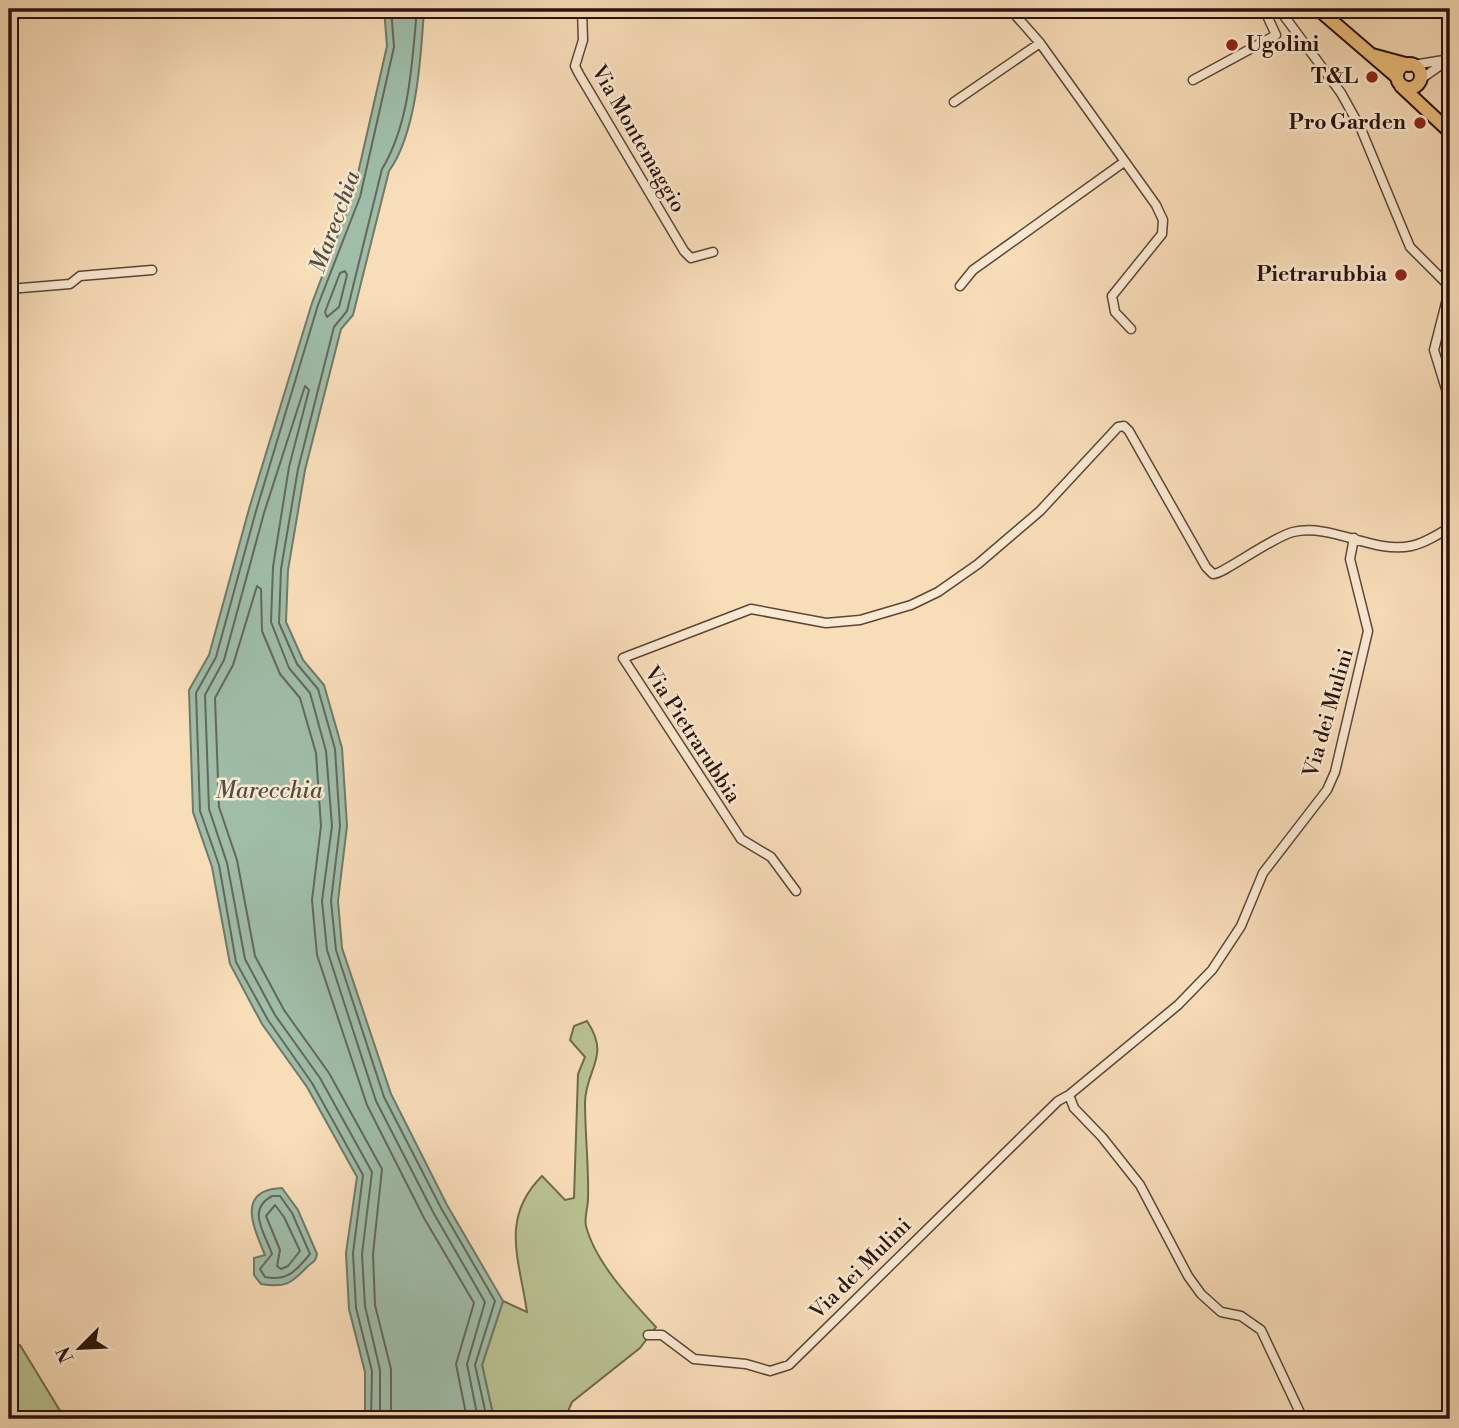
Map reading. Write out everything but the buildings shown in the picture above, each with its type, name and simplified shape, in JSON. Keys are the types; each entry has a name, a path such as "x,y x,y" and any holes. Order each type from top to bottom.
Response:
{"main road":[{"path":"1318,9 1399,81 1450,132"},
{"path":"1367,54 1411,65 1419,70 1426,110"},
{"path":"1399,81 1402,67 1411,65"},
{"path":"1399,81 1412,88 1420,82"}],"street":[{"name":"Via Montemaggio","path":"582,9 583,40 575,66 579,74 684,251 691,258 713,253"},
{"path":"1010,9 1040,43 1156,205 1163,220 1162,234 1112,296 1115,312 1131,329"},
{"path":"1193,79 1276,35 1264,9"},
{"path":"1279,9 1341,93 1361,129 1410,247 1450,287 1434,350 1450,402"},
{"path":"954,102 1040,43"},
{"path":"1411,65 1450,59"},
{"path":"1420,82 1450,59"},
{"path":"960,286 973,270 1124,162"},
{"path":"9,289 70,284 80,276 152,270"},
{"name":"Via Pietrarubbia","path":"796,891 771,857 741,839 623,659 751,609 826,623 860,621 911,605 938,592 978,564 1040,511 1118,427 1124,426 1133,437 1206,567 1213,574 1223,573 1246,554 1296,531 1313,531 1409,546 1450,527"},
{"name":"Via dei Mulini","path":"648,1335 663,1335 694,1359 746,1364 770,1371 789,1366 1058,1101 1069,1095 1178,1005 1212,970 1241,926 1263,873 1327,789 1335,772 1368,631 1350,559 1354,538"},
{"path":"1069,1095 1074,1108 1102,1136 1140,1185 1188,1276 1201,1294 1221,1312 1241,1316 1261,1331 1303,1419"}],"shaded area":[{"path":"587,1021 594,1033 597,1053 585,1102 588,1187 586,1226 606,1267 656,1327 640,1348 572,1402 567,1419 494,1419 482,1365 503,1301 527,1312 516,1240 521,1207 542,1176 565,1200 574,1198 578,1074 585,1057 570,1040 574,1026"},
{"path":"20,1345 65,1419 9,1419 9,1350"}],"water":[{"name":"Marecchia","path":"384,9 424,9 416,93 406,136 389,171 353,315 341,329 305,470 288,570 286,622 303,660 324,685 342,748 347,826 338,901 342,948 391,1094 447,1205 503,1301 482,1365 494,1419 365,1419 365,1372 349,1309 346,1253 357,1177 307,1087 262,1024 230,964 212,867 193,812 189,690 209,655 249,509 312,303 353,195 387,46"},
{"path":"282,1188 298,1210 317,1254 314,1262 287,1283 261,1284 254,1275 254,1258 265,1255 253,1222 253,1203 267,1190"}],"place":[{"name":"Ugolini","path":"1232,45"},
{"name":"T&L","path":"1372,77"},
{"name":"Pro Garden","path":"1420,123"},
{"name":"Pietrarubbia","path":"1401,275"}]}
